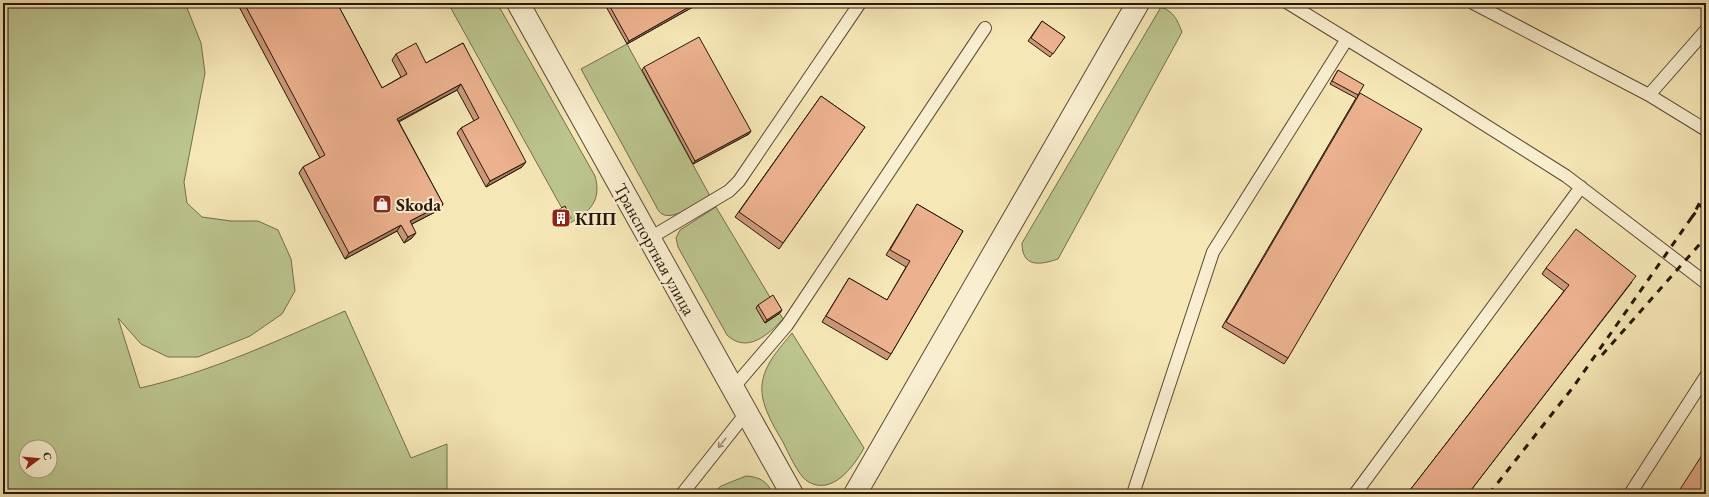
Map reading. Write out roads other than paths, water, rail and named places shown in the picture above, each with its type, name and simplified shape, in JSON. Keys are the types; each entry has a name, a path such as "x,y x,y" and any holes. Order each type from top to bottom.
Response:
{"street":[{"name":"Транспортная улица","path":"518,3 792,494"},
{"path":"855,494 1138,3"}],"lane":[{"path":"650,238 729,191 739,181 860,3"},
{"path":"1288,3 1539,159 1581,187 1706,283"},
{"path":"1473,3 1649,95 1706,130"},
{"path":"733,388 787,325 985,28"},
{"path":"1649,95 1706,30"},
{"path":"1133,494 1213,252 1347,39"},
{"path":"1355,494 1581,187"},
{"path":"1630,494 1706,376"},
{"path":"682,494 747,412"}],"railway":[{"path":"1706,191 1692,217 1706,199"},
{"path":"1489,494 1574,386 1692,217"},
{"path":"1602,355 1706,237"}],"place":[{"name":"Skoda","path":"382,204"},
{"name":"КПП","path":"561,218"}]}
